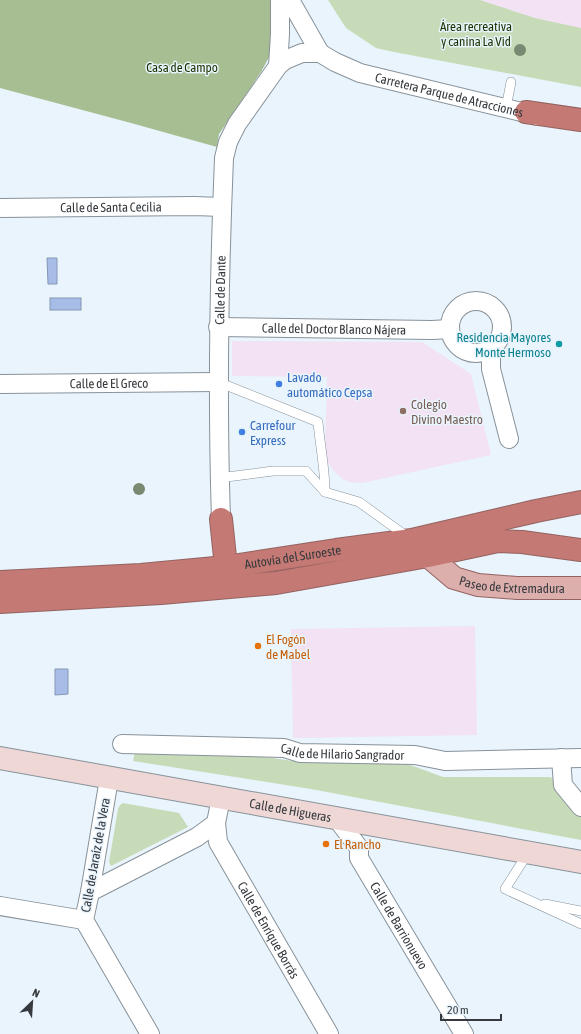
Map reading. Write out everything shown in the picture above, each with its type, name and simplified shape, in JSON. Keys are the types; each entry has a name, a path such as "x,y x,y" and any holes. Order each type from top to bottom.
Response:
{"highway":[{"path":"516,110 581,120"},
{"name":"Autovía del Suroeste","path":"0,582 141,575 226,567 412,540 486,522 581,502"},
{"path":"221,519 226,567"},
{"name":"Autovía del Suroeste","path":"0,602 161,593 276,584 428,556 498,541 522,542 581,550"}],"main road":[{"name":"Paseo de Extremadura","path":"428,556 454,578 478,585 517,588 581,588"},
{"name":"Calle de Higueras","path":"0,758 109,779 581,862"}],"street":[{"path":"275,70 280,34 280,0"},
{"path":"290,0 327,58"},
{"name":"Carretera Parque de Atracciones","path":"275,70 285,60 302,53 327,58 360,73 516,110 581,129"},
{"name":"Calle de Dante","path":"221,519 219,478 218,327 224,158 228,142 236,124 275,70"},
{"name":"Calle de Santa Cecilia","path":"0,208 222,207"},
{"path":"477,301 492,307 498,313 502,329 500,337 491,349 484,352 468,352 456,343 450,329 451,321 461,306 477,301"},
{"name":"Calle del Doctor Blanco Nájera","path":"218,327 450,329"},
{"path":"491,349 491,369 509,439"},
{"name":"Calle de El Greco","path":"0,384 218,382"},
{"name":"Calle de Hilario Sangrador","path":"122,744 284,748 300,753 415,755 445,761 581,758"},
{"path":"561,758 564,785 581,807"},
{"name":"Calle de Jaraíz de la Vera","path":"109,779 84,920 150,1034"},
{"name":"Calle de Enrique Borrás","path":"221,798 216,823 218,842 329,1034"},
{"name":"Calle de Barrionuevo","path":"337,819 359,848 360,858 464,1034"},
{"path":"90,892 197,837 216,823"},
{"path":"0,906 84,920"}],"lane":[{"path":"511,82 516,110"},
{"path":"218,382 318,422 325,478 325,492"},
{"path":"219,478 273,471 306,471 325,492 359,502 412,540"},
{"path":"528,853 505,889 581,924"},
{"path":"532,902 581,911"}],"shaded area":[{"path":"480,0 581,0 581,28 535,18"},
{"name":"Colegio Divino Maestro","path":"232,341 422,342 471,374 491,455 362,483 349,482 341,478 333,470 325,453 327,377 232,376"},
{"path":"475,626 477,735 293,738 291,629"}],"green space":[{"name":"Casa de Campo","path":"0,0 271,0 274,48 261,72 219,134 217,147 0,88"},
{"name":"Área recreativa y canina La Vid","path":"328,0 480,0 535,18 581,28 581,87 376,48 346,28"},
{"path":"135,751 170,751 266,757 299,762 405,763 443,777 549,777 553,778 558,794 567,805 581,815 581,840 311,789 133,761"},
{"path":"123,803 179,813 188,827 111,866 109,862 118,809"}],"water":[{"path":"47,258 57,258 57,284 48,284"},
{"path":"50,298 81,298 81,310 50,310"},
{"path":"55,669 68,669 68,694 55,695"}],"place":[{"name":"Residencia Mayores Monte Hermoso","path":"559,344"},
{"name":"Lavado automático Cepsa","path":"279,384"},
{"name":"Colegio Divino Maestro","path":"403,411"},
{"name":"Carrefour Express","path":"242,432"},
{"name":"El Fogón de Mabel","path":"258,646"},
{"name":"El Rancho","path":"326,844"}]}
